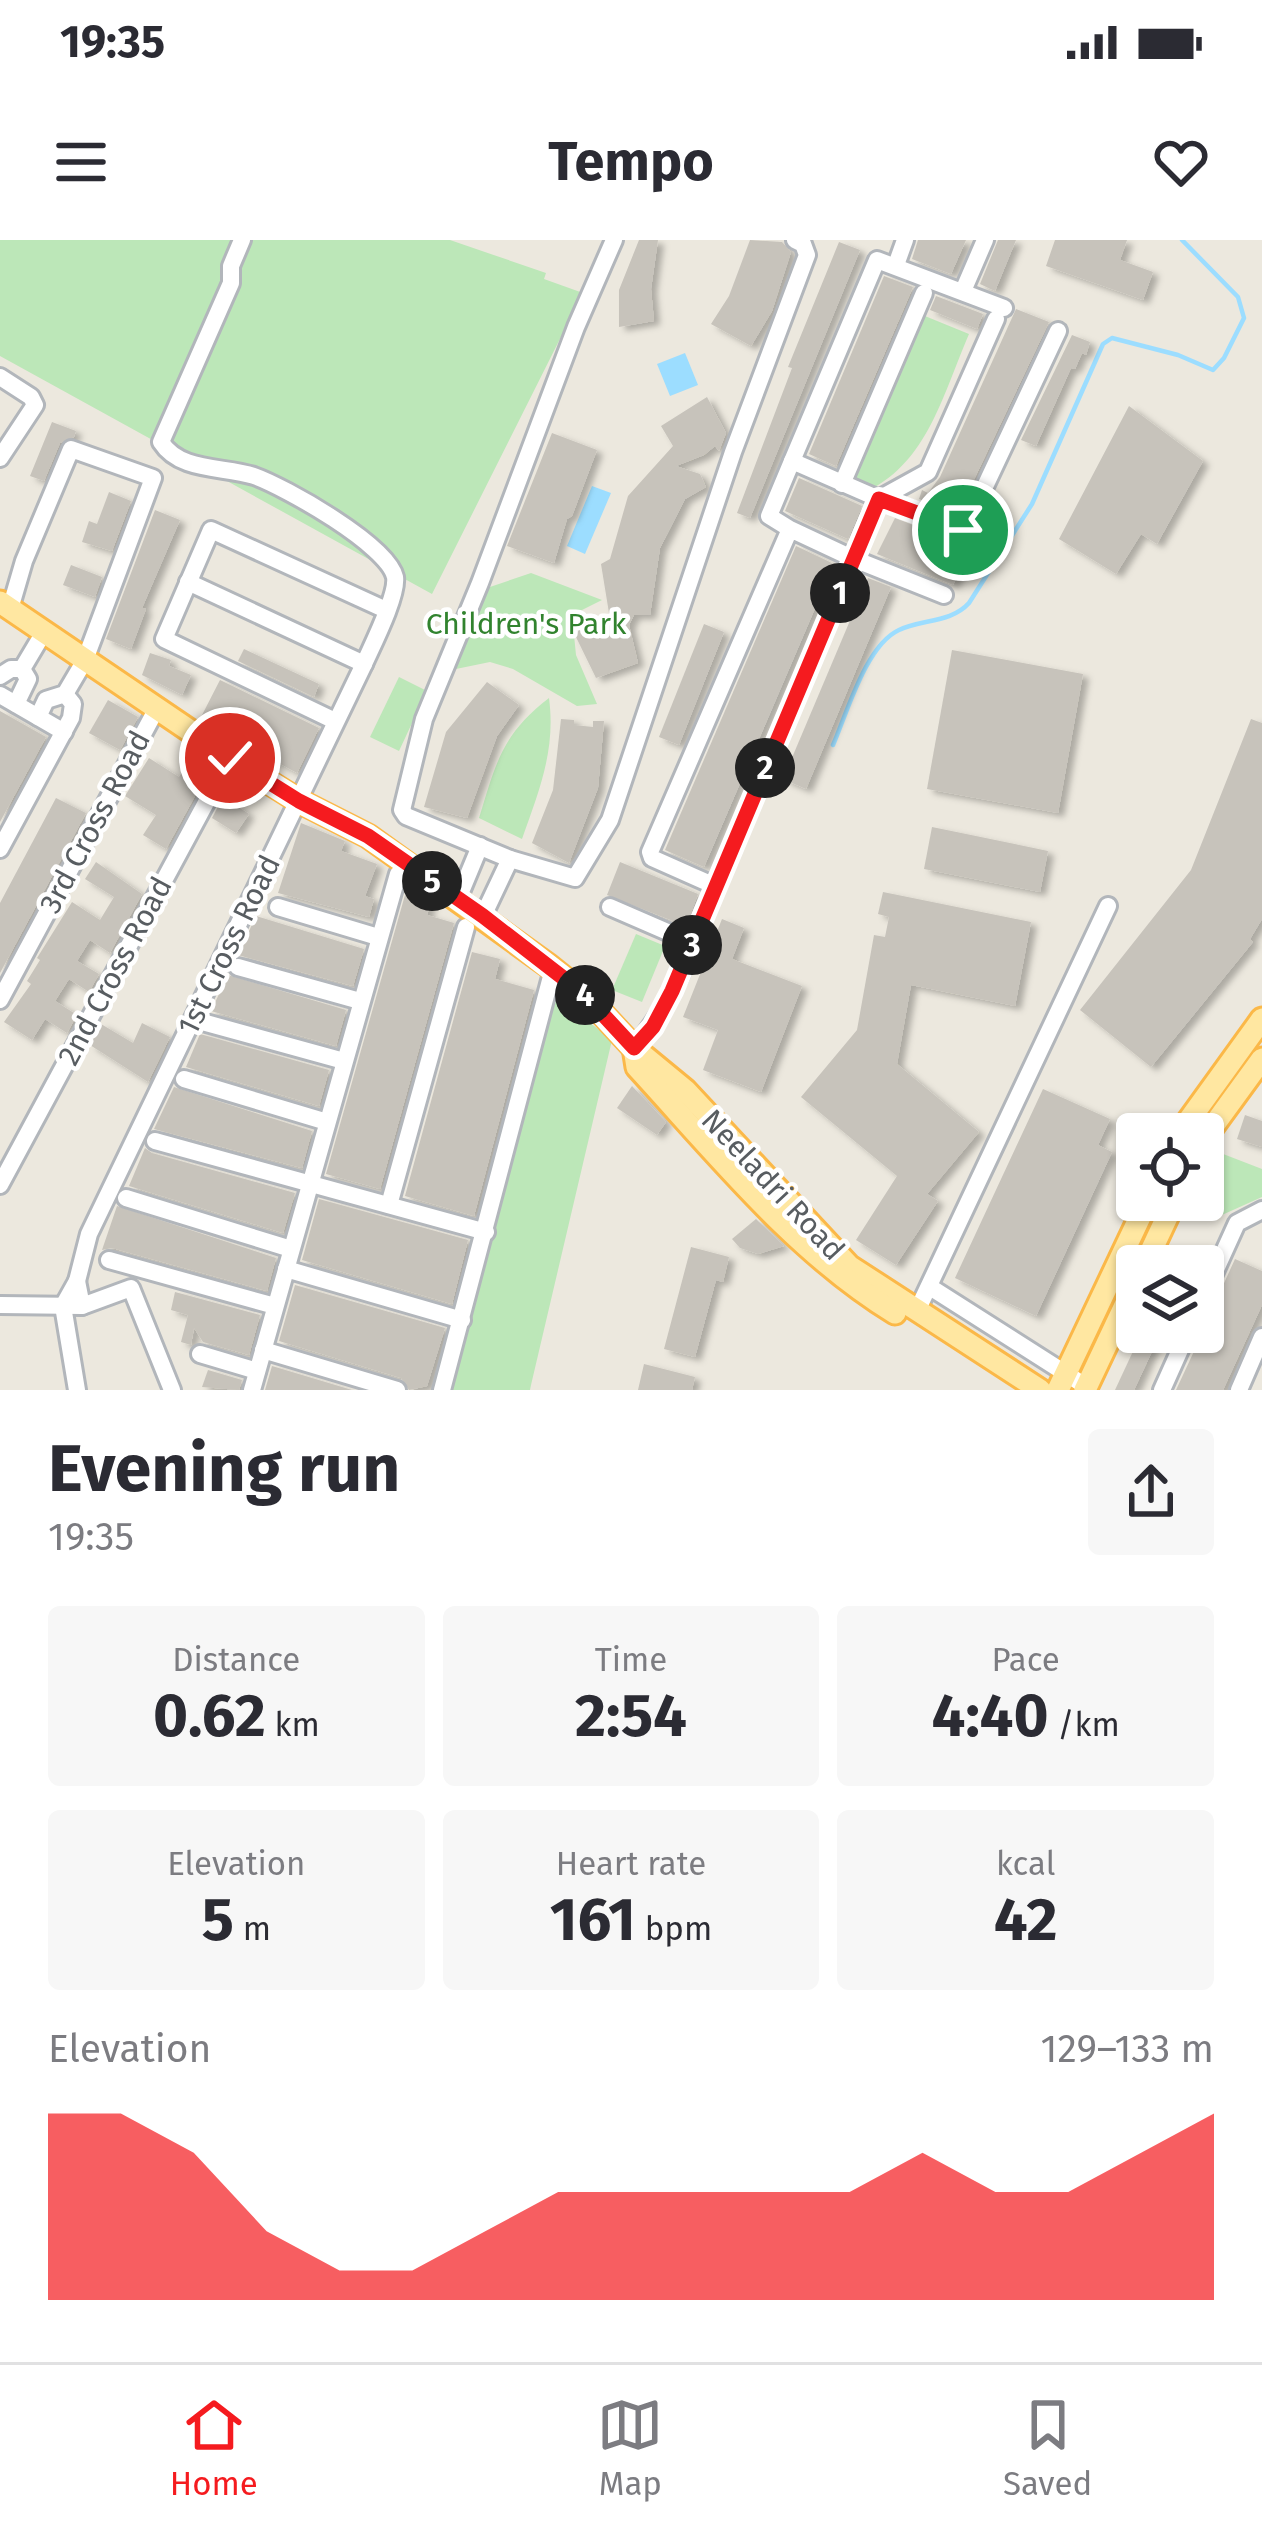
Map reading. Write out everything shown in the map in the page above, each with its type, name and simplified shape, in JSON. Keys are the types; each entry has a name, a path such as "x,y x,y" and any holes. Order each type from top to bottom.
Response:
{"main road":[{"name":"Neeladri Road","path":"5,606 230,758 368,836 458,899 474,921 553,969 584,994 634,1048 638,1066 849,1266 1040,1390"},
{"path":"1195,1113 1262,1019"},
{"path":"1223,1113 1262,1059"},
{"name":"Neeladri Road","path":"718,1141 852,1287 1021,1390"},
{"path":"1062,1382 1138,1221"},
{"path":"1086,1388 1116,1324"}],"street":[{"path":"242,240 231,266 231,283 161,442 168,453 187,462 254,476 354,534 384,559 395,576 394,592 386,610 211,530 164,639 335,721"},
{"path":"614,240 424,719 402,810 406,816 510,860 574,878 610,820 733,452 807,255 803,244 795,240"},
{"path":"896,265 905,240"},
{"path":"963,291 985,240"},
{"path":"634,1048 653,1027 693,943 716,886 854,559 879,499 928,472 1000,314 963,291 877,261 769,516 854,559 944,595"},
{"path":"842,484 924,293"},
{"path":"792,461 965,530 1058,331"},
{"path":"0,376 31,397 35,405 0,458"},
{"path":"5,606 71,449 153,478 85,660 65,694 46,700 38,717"},
{"path":"716,886 652,858 650,852 790,530"},
{"path":"188,582 364,664"},
{"name":"1st Cross Road","path":"72,1306 89,1234 386,610"},
{"path":"22,669 44,632"},
{"path":"0,676 10,669 22,669"},
{"path":"22,669 28,680 8,699 64,732"},
{"path":"0,849 64,732 73,704 65,694"},
{"name":"3rd Cross Road","path":"0,1000 157,708"},
{"name":"2nd Cross Road","path":"0,1185 230,758"},
{"path":"458,899 480,846"},
{"path":"389,1205 474,921 510,860"},
{"path":"200,1354 254,1381 398,874"},
{"path":"917,1311 1108,906"},
{"path":"278,907 378,937"},
{"path":"610,908 693,943"},
{"path":"238,967 360,1001"},
{"path":"442,1390 553,969"},
{"path":"206,1023 344,1061"},
{"path":"184,1078 327,1122"},
{"path":"155,1141 485,1232"},
{"path":"126,1198 291,1249"},
{"path":"1224,1252 1237,1223 1262,1210"},
{"path":"109,1260 275,1306"},
{"path":"286,1269 461,1320"},
{"path":"930,1287 1062,1382 1086,1388"},
{"path":"0,1305 72,1306 131,1288 172,1390"},
{"path":"72,1306 77,1390"},
{"path":"1239,1390 1262,1337"},
{"path":"263,1349 397,1390"},
{"path":"1162,1390 1179,1353"}],"green space":[{"path":"0,240 450,240 546,273 544,279 583,293 432,594 0,356"},
{"path":"920,314 969,334 922,440 894,474 875,487 850,478"},
{"name":"Children's Park","path":"531,573 602,600 572,615 576,655 597,704 577,706 513,669 490,662 451,670 484,589"},
{"path":"399,677 427,691 399,751 370,737"},
{"path":"549,698 548,753 522,839 479,818 511,737"},
{"path":"636,934 665,946 642,1002 612,990"},
{"path":"547,989 612,1040 530,1390 442,1390"},
{"path":"1224,1154 1262,1169 1262,1197 1224,1214"}],"water":[{"path":"685,353 698,385 670,396 657,364"},
{"path":"592,486 611,493 585,554 567,546"}],"building":[{"path":"639,240 658,240 651,289 654,321 619,327 619,290"},
{"path":"750,240 782,242 791,252 772,311 751,346 711,324 729,296"},
{"path":"918,240 966,240 951,274 912,259"},
{"path":"998,240 1016,240 995,291 980,284"},
{"path":"1055,240 1127,240 1120,260 1153,272 1143,300 1046,266"},
{"path":"839,242 860,250 750,518 737,513 792,368 788,367"},
{"path":"884,276 913,287 836,466 809,454"},
{"path":"936,296 983,314 977,329 930,310"},
{"path":"1016,309 1049,322 958,513 919,499 922,490 928,493 940,477"},
{"path":"1072,335 1090,342 1086,355 1082,353 1075,369 1071,368 1036,446 1021,440"},
{"path":"707,397 726,433 719,451 715,446 676,466 700,474 706,487 685,499 660,548 650,615 634,615 629,625 638,663 596,678 576,637 580,626 604,622 609,613 601,564 610,559 628,496 673,446 661,426"},
{"path":"1129,406 1203,461 1157,544 1141,534 1116,574 1059,539"},
{"path":"52,422 76,431 60,443 44,481 30,476"},
{"path":"552,433 597,450 554,563 507,546"},
{"path":"799,478 862,506 848,539 785,511"},
{"path":"109,492 131,501 112,551 82,542 89,521 97,524"},
{"path":"155,510 180,520 142,608 146,609 131,649 106,639"},
{"path":"895,518 972,548 953,585 877,554"},
{"path":"796,546 834,564 704,867 665,850"},
{"path":"71,565 102,577 95,597 63,585"},
{"path":"868,578 891,587 806,789 783,779"},
{"path":"704,624 724,632 679,745 659,737"},
{"path":"244,649 319,684 314,697 238,661"},
{"path":"952,650 1083,674 1058,813 927,789"},
{"path":"150,653 171,660 169,666 191,675 182,695 142,675"},
{"path":"220,680 319,728 297,773 255,750 258,744 201,717"},
{"path":"487,682 519,705 497,736 467,818 424,807 446,732"},
{"path":"108,700 138,717 120,750 89,733"},
{"path":"0,711 46,737 0,822"},
{"path":"561,719 593,727 593,721 604,721 598,788 569,863 532,843 553,790"},
{"path":"1251,719 1262,723 1262,919 1250,939 1253,942 1151,1067 1080,1010 1191,870"},
{"path":"194,754 212,765 166,849 143,835 156,815 125,796 149,758 179,777"},
{"path":"223,797 249,814 236,833 212,818"},
{"path":"56,798 86,813 0,973 0,903"},
{"path":"301,823 345,841 341,851 377,864 365,896 374,899 369,917 278,893"},
{"path":"932,827 1048,851 1040,892 924,869"},
{"path":"96,862 142,894 110,953 90,940 77,961 99,974 89,992 69,979 55,1001 77,1015 67,1033 45,1019 32,1040 4,1022 31,984 27,981 37,958 72,902 100,920 114,897 85,879"},
{"path":"620,862 698,894 686,926 607,895"},
{"path":"883,892 1031,922 1015,1006 911,985 897,1064 979,1132 927,1194 938,1201 896,1265 856,1240 897,1176 801,1097 857,1030 874,935 885,937 889,917 878,914"},
{"path":"405,895 431,902 427,915 454,923 380,1189 326,1174"},
{"path":"256,916 364,949 353,986 238,955"},
{"path":"722,919 744,928 732,959 802,986 761,1092 703,1070 718,1030 683,1017"},
{"path":"472,952 500,959 495,979 534,990 474,1216 405,1196"},
{"path":"228,975 346,1010 336,1046 211,1011"},
{"path":"142,1023 170,1037 148,1082 90,1045 101,1024 133,1043"},
{"path":"200,1034 329,1070 319,1106 186,1067"},
{"path":"632,1086 666,1122 657,1135 617,1108"},
{"path":"174,1087 312,1131 302,1168 154,1129"},
{"path":"1043,1089 1110,1119 1098,1145 1112,1152 1036,1316 955,1278"},
{"path":"1245,1115 1262,1121 1262,1147 1237,1139"},
{"path":"145,1148 295,1193 283,1233 129,1186"},
{"path":"319,1199 468,1240 452,1304 302,1260"},
{"path":"117,1206 276,1258 267,1291 112,1248 102,1250"},
{"path":"756,1219 784,1246 758,1254 740,1248 732,1239"},
{"path":"691,1247 729,1257 723,1282 716,1280 695,1357 664,1349"},
{"path":"1235,1259 1262,1271 1262,1305 1223,1390 1176,1390 1193,1353 1224,1353 1224,1283"},
{"path":"295,1285 445,1328 427,1386 409,1390 401,1378 279,1341"},
{"path":"175,1292 260,1315 249,1355 203,1342 194,1328 191,1345 181,1342 188,1315 171,1310"},
{"path":"1132,1353 1151,1353 1134,1390 1115,1390"},
{"path":"644,1364 695,1377 692,1390 638,1390"},
{"path":"272,1366 352,1390 265,1390"},
{"path":"208,1370 242,1380 239,1390 202,1387"}],"waterway":[{"path":"833,745 859,681 887,638 954,614 969,603 1032,504 1103,344 1112,338 1178,355 1213,370 1224,358 1244,318 1238,297 1182,240"}],"route":[{"path":"230,758 368,836 483,916 584,994 634,1048 653,1027 672,991 879,499 963,530"}]}
